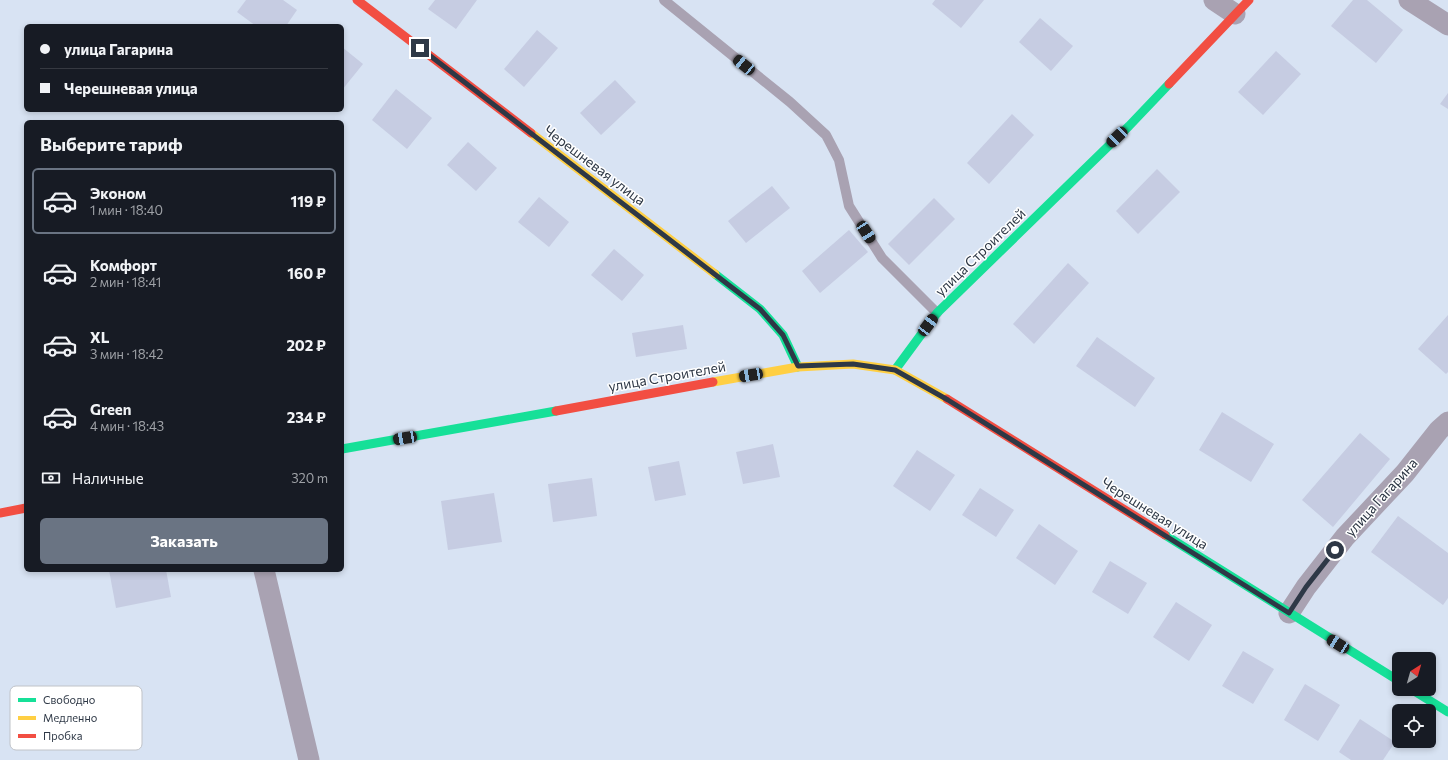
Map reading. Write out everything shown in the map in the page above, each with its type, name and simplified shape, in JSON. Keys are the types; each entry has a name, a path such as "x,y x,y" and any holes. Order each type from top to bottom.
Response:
{"street":[{"name":"Черешневая улица","path":"357,0 760,309 783,335 798,366"},
{"path":"1214,0 1242,7"},
{"path":"1409,0 1448,25"},
{"name":"улица Строителей","path":"344,449 798,366 853,364 895,370 937,313 1128,126 1242,7"},
{"name":"Черешневая улица","path":"895,370 948,400 1392,678"},
{"name":"улица Гагарина","path":"1289,613 1306,587 1345,537 1405,472 1439,430 1448,422"},
{"path":"0,513 24,508"},
{"path":"264,572 309,760"},
{"path":"1422,696 1448,712"}],"lane":[{"path":"664,0 790,102 826,135 839,160 849,206 882,258 937,313"}],"building":[{"path":"246,0 283,0 297,10 287,24 253,24 237,12"},
{"path":"435,0 477,0 456,29 428,9"},
{"path":"935,0 984,0 961,28 932,4"},
{"path":"1353,0 1367,0 1403,30 1376,63 1331,26"},
{"path":"1040,18 1073,46 1051,71 1019,42"},
{"path":"537,30 558,48 524,87 504,69"},
{"path":"344,49 363,64 344,88"},
{"path":"1276,51 1301,74 1263,115 1238,92"},
{"path":"615,80 636,102 601,135 580,113"},
{"path":"396,89 432,118 407,149 372,120"},
{"path":"1448,93 1448,109 1440,104"},
{"path":"1012,114 1034,135 989,184 967,163"},
{"path":"468,142 497,168 476,191 447,165"},
{"path":"1157,169 1180,192 1138,234 1116,211"},
{"path":"772,186 790,208 746,243 728,221"},
{"path":"539,197 569,222 549,247 518,222"},
{"path":"934,198 955,219 909,265 888,244"},
{"path":"849,230 868,252 820,293 802,271"},
{"path":"614,249 644,275 622,301 591,275"},
{"path":"1068,263 1089,283 1034,344 1013,324"},
{"path":"1448,315 1448,372 1446,374 1418,349"},
{"path":"683,325 687,349 636,357 632,333"},
{"path":"1097,337 1155,378 1135,407 1076,366"},
{"path":"1222,412 1274,444 1251,482 1199,450"},
{"path":"1360,433 1390,459 1333,527 1302,500"},
{"path":"773,444 780,477 743,484 736,452"},
{"path":"917,450 955,475 930,511 893,486"},
{"path":"679,461 686,495 655,501 648,467"},
{"path":"592,478 597,516 553,522 548,484"},
{"path":"980,488 1014,510 996,537 962,515"},
{"path":"494,493 502,542 448,550 441,501"},
{"path":"1398,516 1448,553 1448,598 1443,605 1371,552"},
{"path":"1039,524 1078,551 1055,585 1016,558"},
{"path":"1110,561 1147,583 1128,614 1092,592"},
{"path":"109,572 166,572 171,597 116,608"},
{"path":"1176,602 1212,625 1189,661 1153,637"},
{"path":"1243,651 1274,669 1253,704 1222,686"},
{"path":"1305,684 1340,705 1318,741 1284,720"},
{"path":"1360,719 1392,740 1392,746 1383,760 1351,760 1339,752"}],"traffic: fast":[{"path":"895,370 937,313 1129,126 1169,84"},
{"path":"715,274 760,309 783,335 798,367"},
{"path":"344,449 556,411"},
{"path":"1165,535 1392,677"},
{"path":"1422,696 1448,712"}],"traffic: slow":[{"path":"531,133 715,274"},
{"path":"713,382 798,367 853,364 895,370 947,399"}],"traffic: jam":[{"path":"357,0 531,133"},
{"path":"1169,84 1249,0"},
{"path":"556,411 713,382"},
{"path":"947,399 1165,535"},
{"path":"0,513 24,508"}],"route":[{"path":"420,48 760,309 783,335 798,366 853,364 895,370 948,400 1289,613 1306,587 1335,550"}]}
